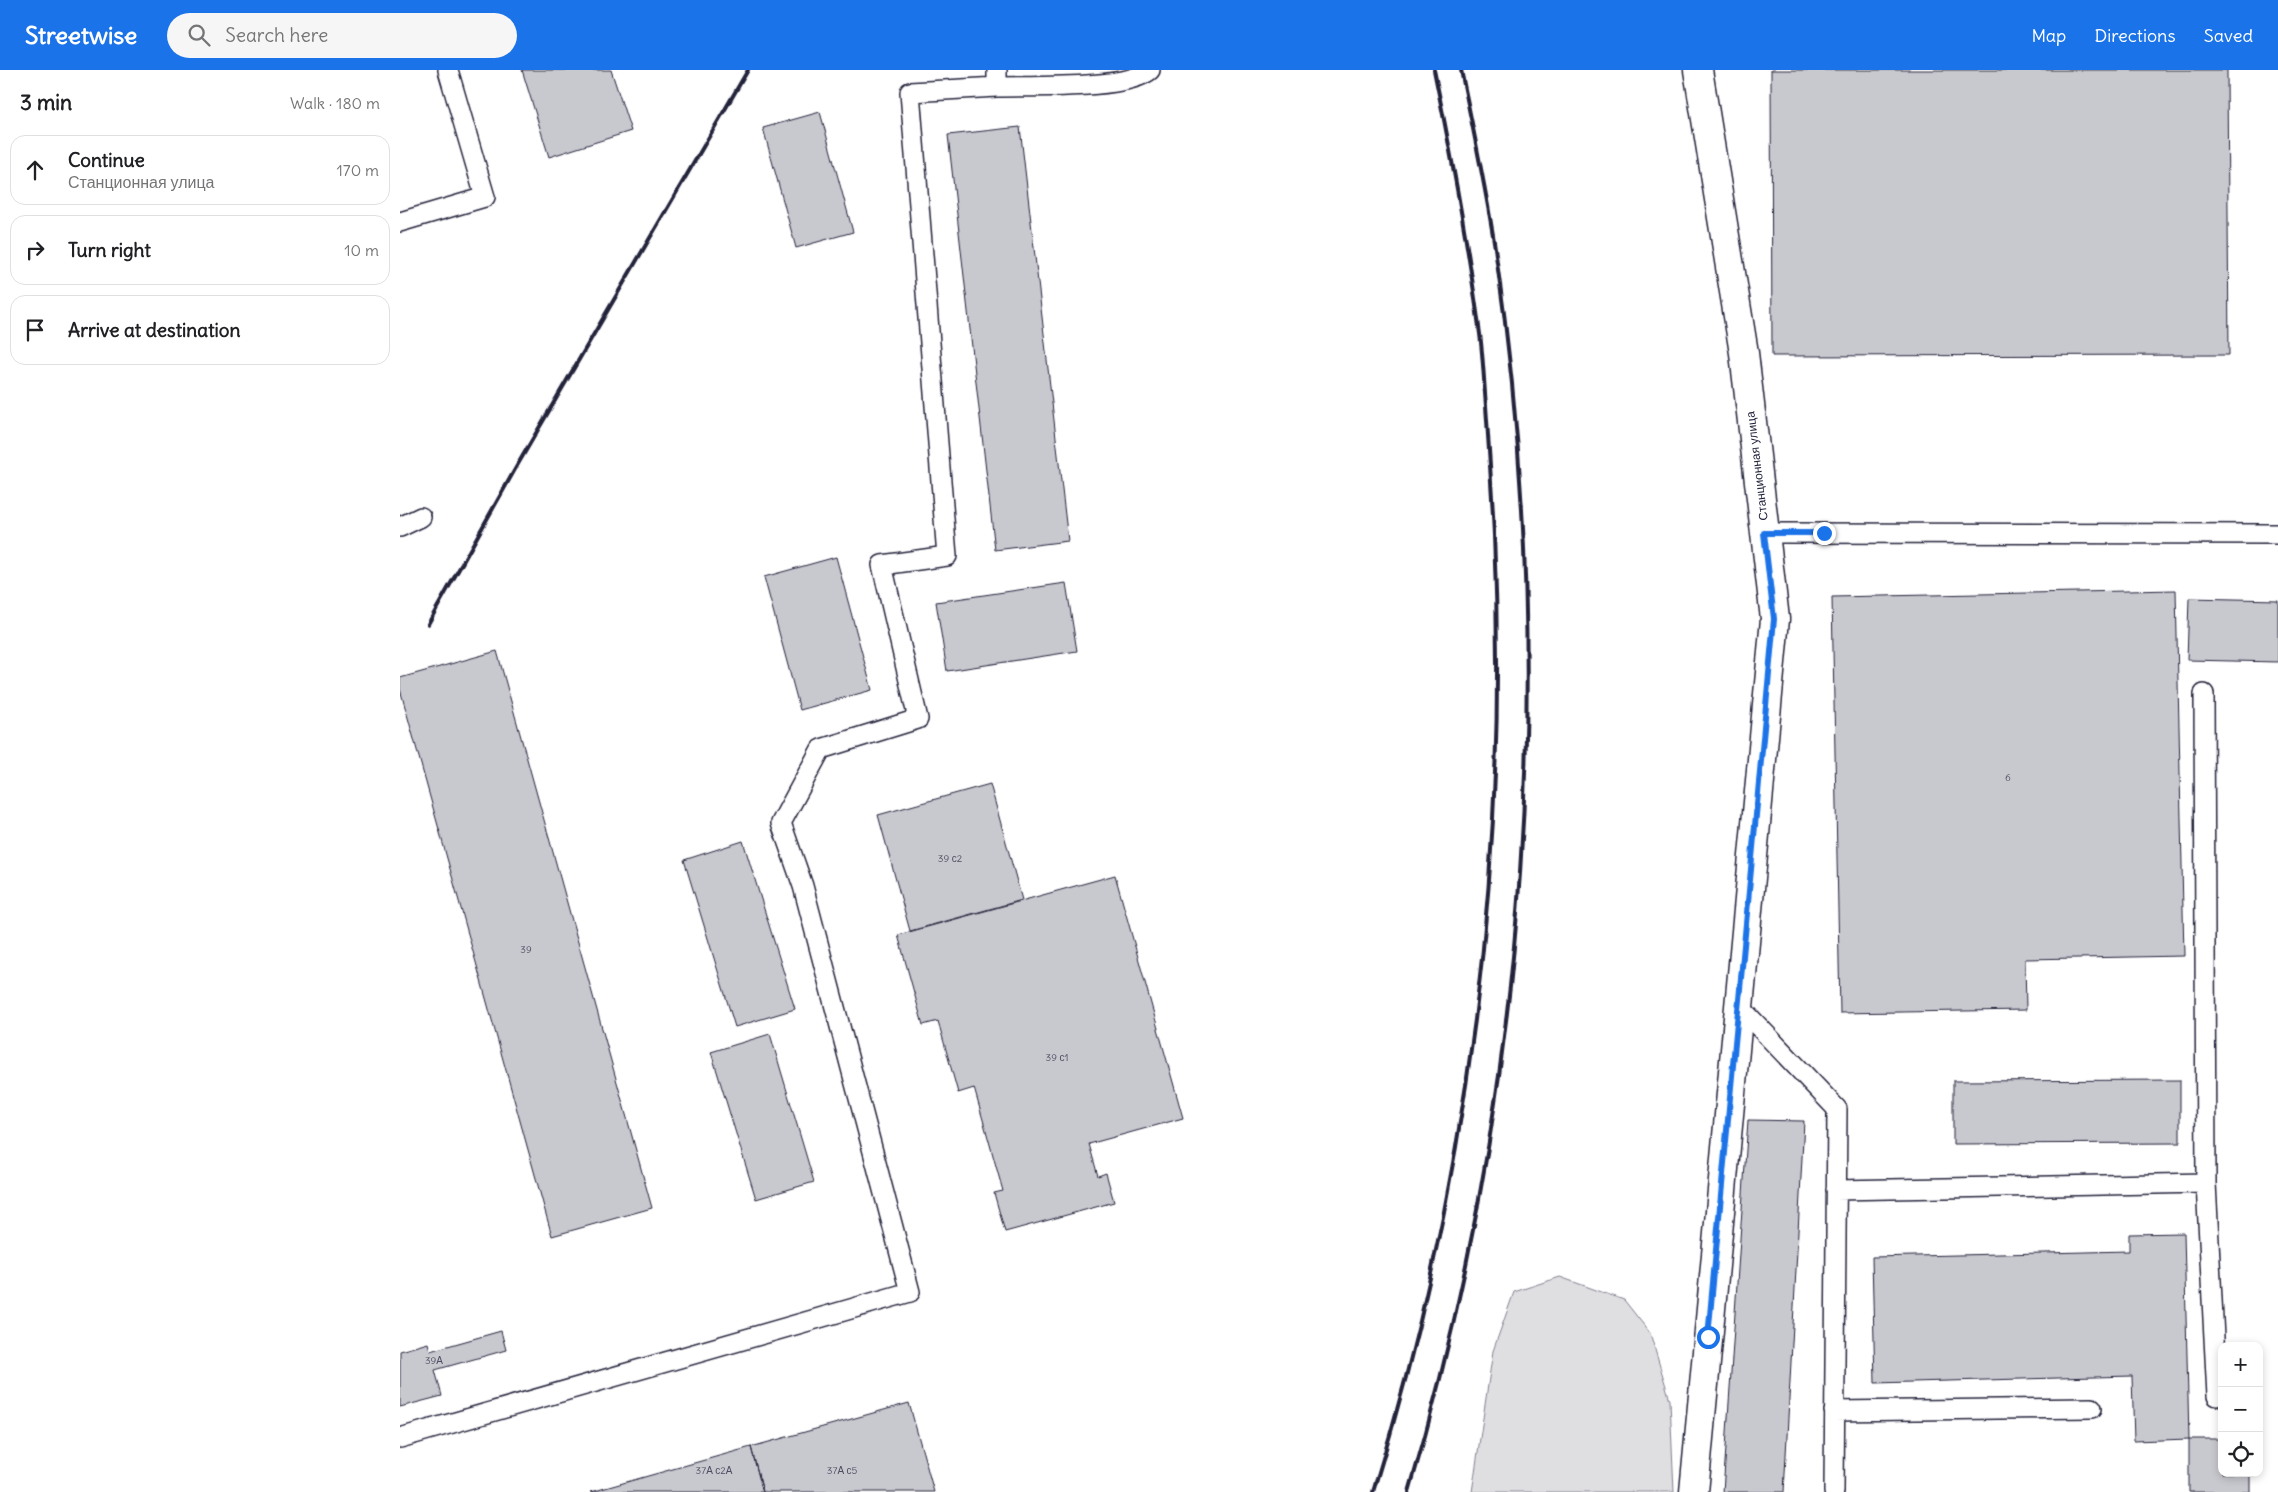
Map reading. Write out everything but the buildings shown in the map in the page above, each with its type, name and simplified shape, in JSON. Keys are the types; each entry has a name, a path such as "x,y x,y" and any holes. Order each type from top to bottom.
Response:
{"street":[{"name":"Станционная улица","path":"1694,1492 1774,619 1744,353 1698,70"}],"lane":[{"path":"400,222 485,197 448,70"},
{"path":"400,1438 910,1292 803,886 781,823 821,749 918,719 882,565 947,556 910,92 997,78 1110,83 1130,80 1150,70"},
{"path":"400,527 422,517"},
{"path":"1764,533 2278,534"},
{"path":"2204,694 2206,1183 2217,1396"},
{"path":"1739,1006 1837,1109 1834,1492"},
{"path":"1836,1190 2206,1183"},
{"path":"1834,1411 2092,1408"}],"shaded area":[{"path":"1560,1277 1624,1300 1650,1333 1670,1400 1674,1492 1472,1492 1493,1351 1514,1292"}],"railway":[{"path":"428,624 518,464 748,70"},
{"path":"1373,1492 1406,1375 1435,1258 1457,1139 1475,1019 1488,898 1495,777 1497,656 1494,535 1482,352 1465,234 1434,70"},
{"path":"1409,1492 1449,1340 1481,1186 1505,1031 1520,874 1526,718 1524,561 1514,404 1495,248 1461,70"}],"route":[{"path":"1708,1337 1774,619 1764,533 1824,533"}]}
